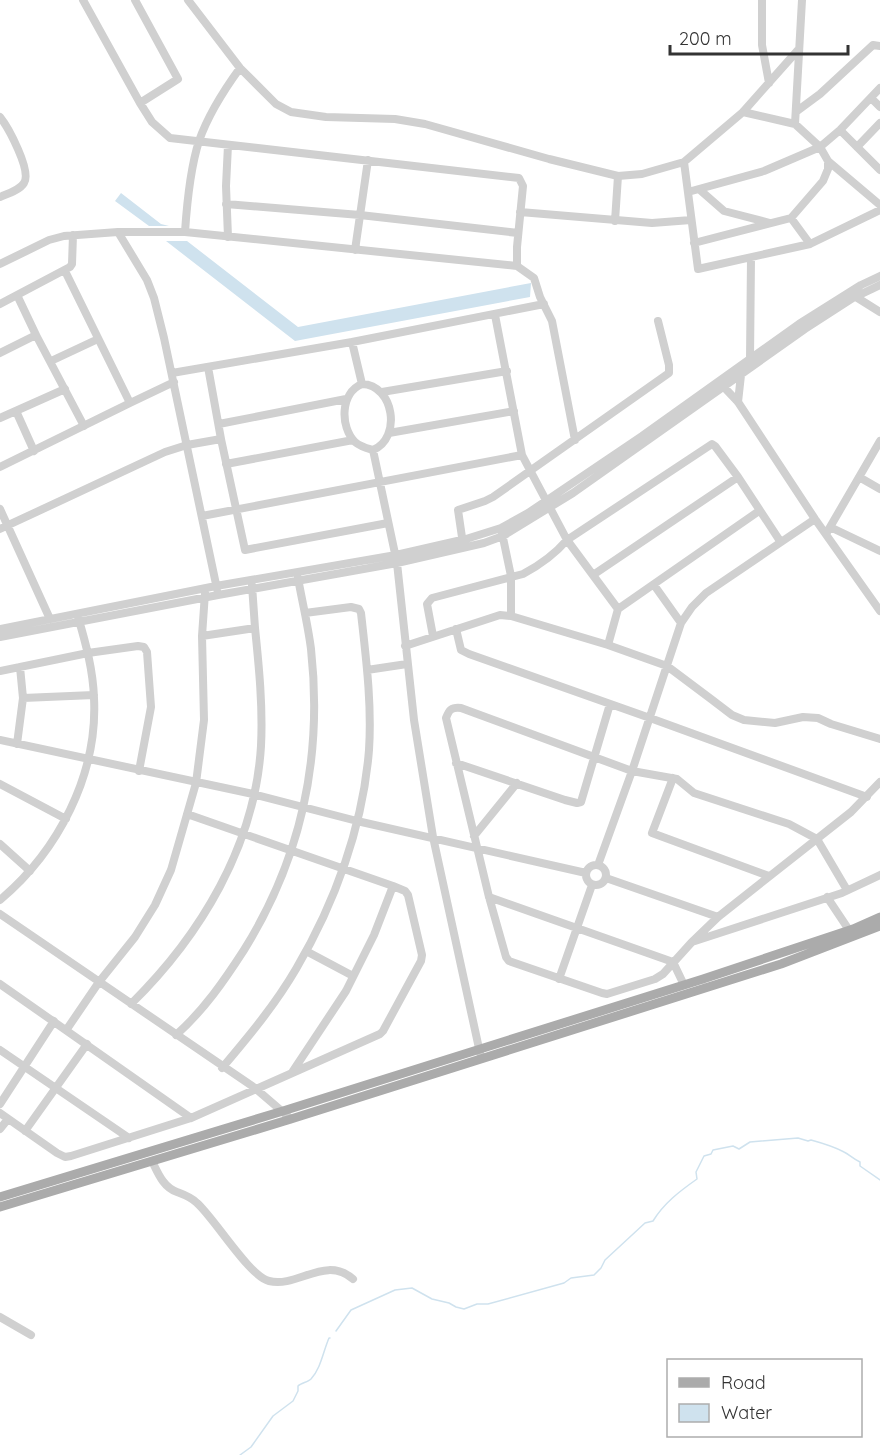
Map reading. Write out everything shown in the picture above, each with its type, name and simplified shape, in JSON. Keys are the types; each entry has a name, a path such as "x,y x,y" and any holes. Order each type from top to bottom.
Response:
{"main road":[{"path":"0,1207 291,1119 480,1053 849,930 880,917"},
{"path":"0,1197 781,964 880,926"}],"street":[{"path":"83,0 140,104 152,122 170,138 519,178 523,186 517,266"},
{"path":"135,0 178,80 140,104"},
{"path":"188,0 240,68 276,104 291,112 326,117 394,119 425,124 618,176 642,174 684,162 743,112 798,51"},
{"path":"762,0 762,45 769,84"},
{"path":"795,124 802,0"},
{"path":"797,111 873,45 880,46"},
{"path":"185,232 187,201 199,142 217,105 240,68"},
{"path":"688,192 764,171 820,147 840,130 880,88"},
{"path":"871,98 880,106"},
{"path":"743,112 795,124 820,147 828,161 880,205"},
{"path":"0,118 20,154 26,177 26,182 20,188 0,197"},
{"path":"857,147 880,123"},
{"path":"840,130 880,170"},
{"path":"228,145 226,204 228,237"},
{"path":"355,250 368,160"},
{"path":"694,243 790,218 823,181 828,170 828,161"},
{"path":"684,162 698,269 810,244 880,210"},
{"path":"615,221 618,176"},
{"path":"700,190 724,212 773,224"},
{"path":"226,204 360,215 518,233"},
{"path":"520,212 652,223 691,220"},
{"path":"790,218 810,244"},
{"path":"118,232 147,280 154,298 174,382 218,595"},
{"path":"0,264 49,240 73,235 185,232 517,266 534,278 556,332 575,440"},
{"path":"0,304 65,271 72,264 73,235"},
{"path":"750,359 751,258"},
{"path":"65,271 130,402"},
{"path":"721,385 741,375 767,351 803,326 879,281"},
{"path":"842,301 856,297 879,281"},
{"path":"17,296 84,426"},
{"path":"856,297 880,312"},
{"path":"172,373 495,315 542,301"},
{"path":"495,315 522,455 567,540 618,609"},
{"path":"463,544 458,510 485,501 669,373 658,321"},
{"path":"0,353 36,335"},
{"path":"51,361 98,339"},
{"path":"352,342 362,384"},
{"path":"147,604 216,586 252,584 397,559 463,544 502,532 607,465 721,385 750,359 767,351"},
{"path":"208,367 245,550 388,523"},
{"path":"382,392 507,371"},
{"path":"738,402 741,375"},
{"path":"0,467 174,382"},
{"path":"362,384 375,387 382,392 391,415 389,433 384,442 373,450 353,440 345,420 346,399 350,392 362,384"},
{"path":"721,385 738,402 814,519 828,530 880,551"},
{"path":"0,418 65,389"},
{"path":"219,424 346,399"},
{"path":"16,411 34,450"},
{"path":"389,433 514,411"},
{"path":"4,527 165,452 187,445 221,439"},
{"path":"226,464 353,440"},
{"path":"828,530 880,441"},
{"path":"433,636 427,604 432,598 531,569 558,551 567,540 709,445 716,446 780,541"},
{"path":"373,450 397,559 407,664 433,837 480,1053"},
{"path":"202,516 522,455"},
{"path":"593,575 738,477"},
{"path":"859,477 880,489"},
{"path":"0,509 4,527 50,619"},
{"path":"608,645 618,609 759,511"},
{"path":"598,865 681,623 706,593 814,519"},
{"path":"828,530 880,611"},
{"path":"502,532 511,576 512,615"},
{"path":"176,1035 208,1002 253,934 275,893 305,808 312,749 311,650 297,576"},
{"path":"0,629 31,627 147,604 218,595 252,584"},
{"path":"131,1004 160,975 191,933 222,884 244,834 260,759 262,719 252,584"},
{"path":"654,585 681,623"},
{"path":"67,1029 99,982 135,937 155,905 171,870 196,783 204,720 202,636 206,588"},
{"path":"222,1068 256,1028 306,951 327,908 342,868 357,821 364,786 369,749 370,712 361,613 359,609 351,607 305,613"},
{"path":"405,646 500,615 512,615 668,666 732,715 744,720 775,723 803,717 818,718 880,739"},
{"path":"0,637 50,619 79,617"},
{"path":"0,900 46,852 76,797 88,759 93,731 94,695 88,653 79,617"},
{"path":"202,636 255,628"},
{"path":"456,629 461,650 469,654 867,797"},
{"path":"0,671 88,653 144,647 147,652 151,707 139,771"},
{"path":"367,670 407,664"},
{"path":"17,744 23,698 20,667"},
{"path":"23,698 94,695"},
{"path":"456,763 565,800 581,802 610,704"},
{"path":"847,890 817,839 789,824 694,792 673,778 632,771 461,708 453,707 446,718 489,897 504,953 509,962 607,994 655,979 663,974 718,917 817,839 879,785"},
{"path":"0,740 254,794 357,821 586,873"},
{"path":"673,778 652,833 769,876"},
{"path":"474,836 517,783"},
{"path":"0,784 66,819"},
{"path":"0,1113 65,1157 191,1118 380,1034 419,966 422,955 410,899 405,891 187,814"},
{"path":"0,844 30,871"},
{"path":"591,885 586,878 586,873 592,866 598,865"},
{"path":"591,885 602,884 606,878 605,871 598,865"},
{"path":"691,943 828,897 880,874"},
{"path":"606,878 718,917"},
{"path":"559,980 591,885"},
{"path":"292,1073 353,976 374,935 393,886"},
{"path":"489,897 673,962 684,985"},
{"path":"828,897 849,930"},
{"path":"0,914 222,1068 255,1088 291,1119"},
{"path":"306,951 353,976"},
{"path":"0,984 191,1118"},
{"path":"0,1104 54,1021"},
{"path":"25,1131 87,1044"},
{"path":"0,1050 129,1138"},
{"path":"0,1129 8,1119"},
{"path":"152,1161 168,1188 184,1194 198,1204 245,1261 264,1279 284,1283 309,1273 340,1271 352,1279"},
{"path":"0,1317 31,1335"}],"water":[{"path":"121,193 161,224 169,226 149,226 115,201"},
{"path":"166,241 187,241 298,327 531,283 530,297 295,341"}],"waterway":[{"path":"336,1331 351,1310 395,1290 412,1288 432,1299 464,1309 564,1283 571,1278 594,1275 605,1260 645,1223 653,1221 667,1203 697,1179 696,1172 704,1156 711,1154 713,1150 733,1146 739,1149 750,1142 798,1138 811,1140 846,1153 880,1180"},
{"path":"240,1455 251,1447 273,1416 293,1401 298,1386 310,1380 314,1375 330,1338"}]}
